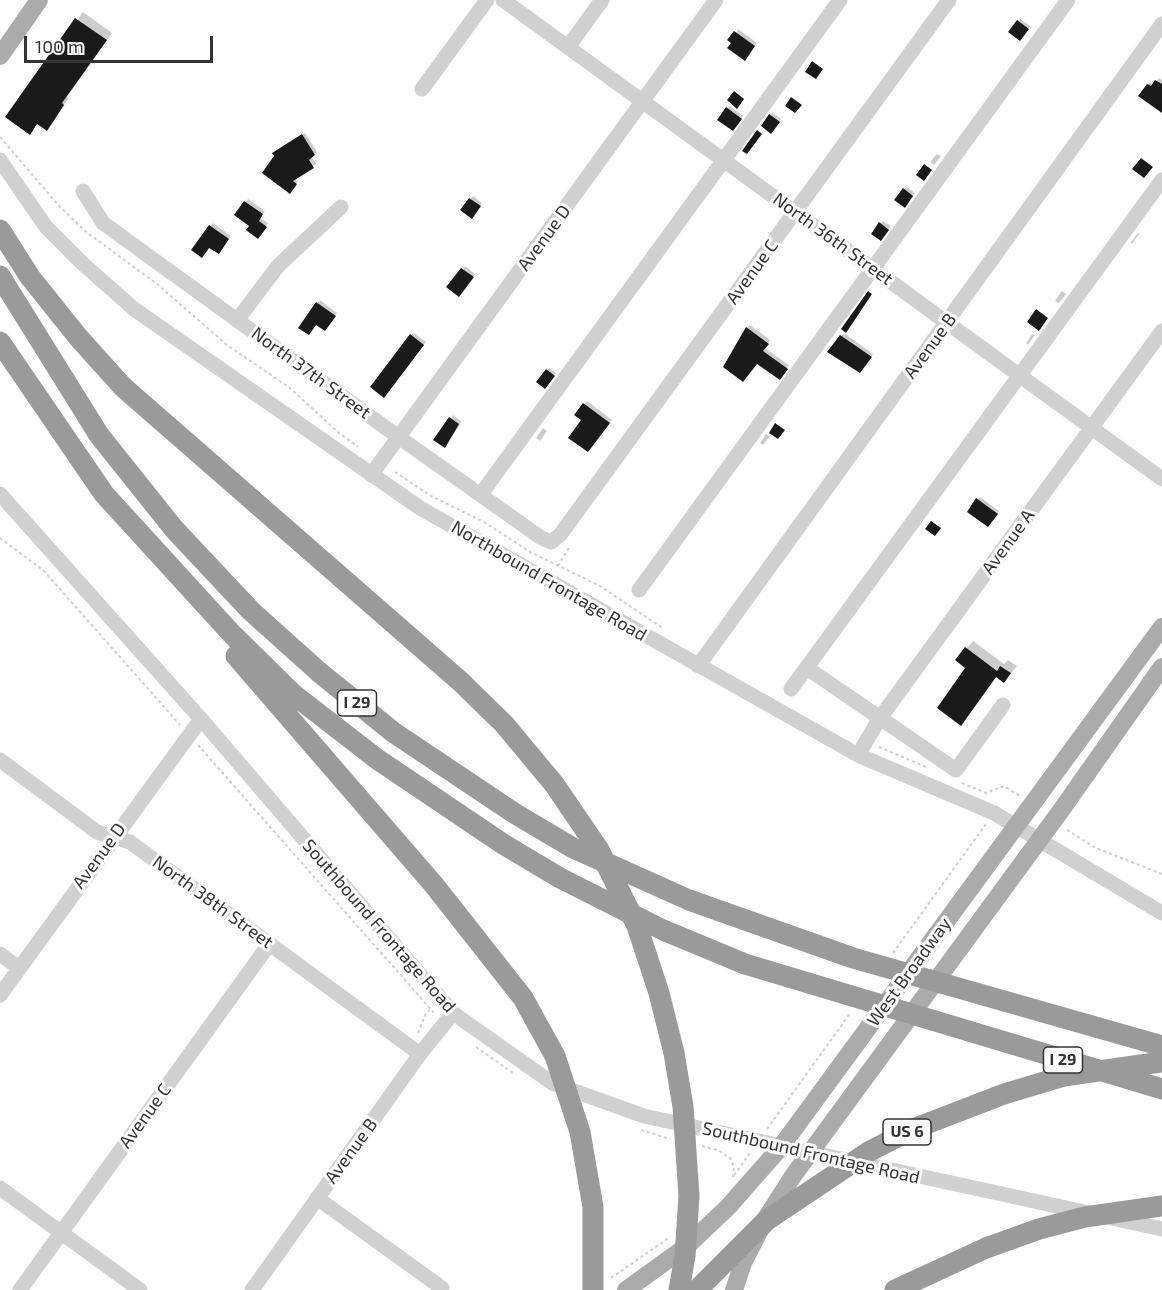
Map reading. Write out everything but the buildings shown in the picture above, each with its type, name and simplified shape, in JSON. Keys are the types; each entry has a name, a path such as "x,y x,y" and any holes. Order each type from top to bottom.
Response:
{"highway":[{"path":"0,230 30,277 78,337 123,387 410,638 504,724 554,784 599,850 637,926 659,993 683,1107 689,1196 685,1256 679,1290"},
{"name":"I 29","path":"0,276 99,435 174,529 251,610 319,672 393,732 514,813 573,848 689,900 853,958 1162,1046"},
{"name":"I 29","path":"0,342 104,495 184,583 293,694 377,759 502,843 560,878 663,930 745,964 1162,1089"},
{"path":"184,583 203,619 405,850 491,954 523,998 555,1056 580,1132 593,1208 592,1290"},
{"name":"US 6","path":"697,1290 766,1220 870,1151 913,1129 1004,1094 1064,1076 1162,1062"},
{"path":"896,1290 986,1248 1039,1229 1085,1218 1162,1206"}],"main road":[{"path":"0,56 39,0"},
{"name":"West Broadway","path":"626,1290 687,1246 728,1207 780,1148 1162,627"},
{"name":"West Broadway","path":"734,1290 743,1263 766,1218 809,1153 1038,841 1162,667"}],"street":[{"path":"422,89 487,0"},
{"name":"North 36th Street","path":"503,0 1162,479"},
{"path":"568,47 603,0"},
{"name":"Avenue D","path":"371,475 716,0"},
{"path":"481,494 840,0"},
{"name":"Avenue C","path":"551,542 560,535 949,0"},
{"path":"639,590 1068,0"},
{"name":"Avenue B","path":"698,666 1162,24"},
{"name":"Northbound Frontage Road","path":"0,160 46,227 134,309 420,508 858,755 994,813 1162,913"},
{"path":"791,689 1162,180"},
{"name":"North 37th Street","path":"82,192 103,223 400,438 551,542"},
{"path":"238,319 278,266 340,207"},
{"name":"Avenue A","path":"858,755 880,718 1162,331"},
{"name":"Southbound Frontage Road","path":"0,494 201,719 453,1013 552,1083 644,1116 780,1148 1162,1229"},
{"path":"807,668 956,770 1002,705"},
{"name":"Avenue D","path":"0,995 201,719"},
{"name":"North 38th Street","path":"0,760 97,832 130,842 415,1050"},
{"name":"Avenue C","path":"20,1290 270,943"},
{"path":"0,954 19,968"},
{"name":"Avenue B","path":"252,1290 317,1198 415,1050 453,1013"},
{"path":"0,1188 140,1290"},
{"path":"317,1198 442,1288"}],"path":[{"path":"415,1050 426,1013 430,1010"}]}
